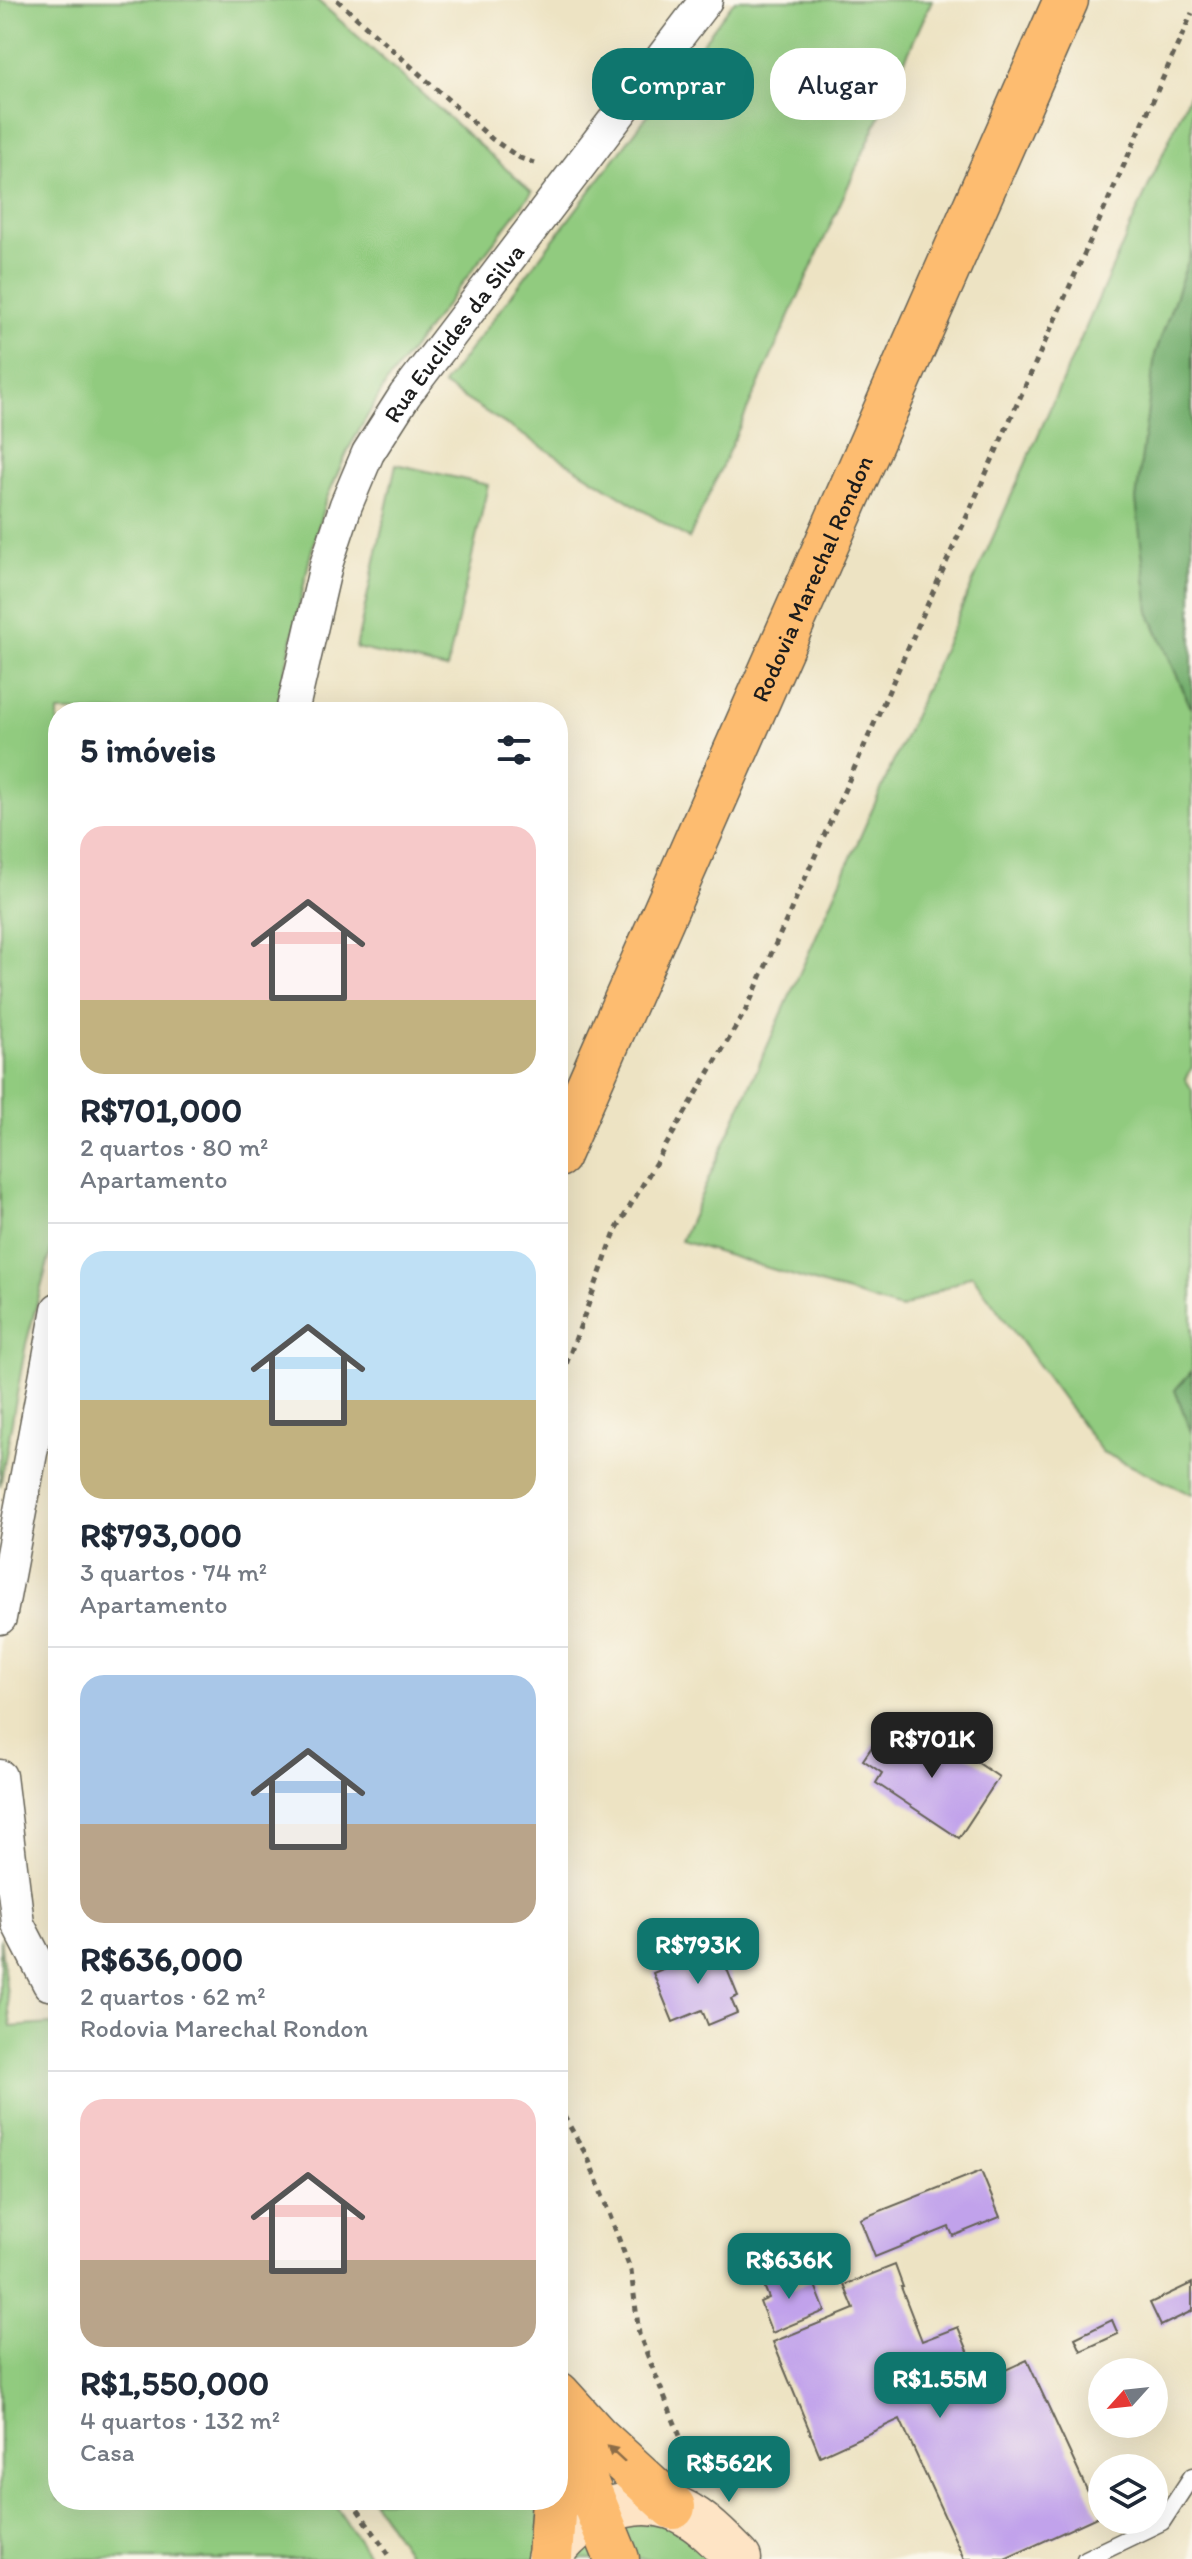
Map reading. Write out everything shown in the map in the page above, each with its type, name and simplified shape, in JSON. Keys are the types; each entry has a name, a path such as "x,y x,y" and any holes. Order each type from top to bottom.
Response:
{"main road":[{"name":"Rodovia Marechal Rondon","path":"568,1132 1066,0"},
{"path":"568,2405 597,2437 684,2490 699,2523 739,2559"},
{"path":"568,2439 617,2559"},
{"path":"549,2558 565,2537 599,2515 684,2490"},
{"path":"549,2558 553,2510"}],"street":[{"name":"Rua Euclides da Silva","path":"294,702 326,565 368,453 405,395 706,0"},
{"path":"0,1618 48,1362"},
{"path":"0,1776 18,1924 48,1982"}],"lane":[{"path":"1085,2559 1162,2522 1192,2476"}],"path":[{"path":"337,0 492,139 520,158 539,164 567,184"},
{"path":"568,1359 616,1230 747,1008 1192,13"},
{"path":"568,2123 588,2158 631,2271 639,2334 684,2490"},
{"path":"358,2510 392,2559"}],"green space":[{"path":"0,0 317,0 532,192 387,382 349,448 325,502 278,702 48,702 48,1262 26,1344 0,1487"},
{"path":"735,0 932,0 906,58 906,48 770,48 770,120 878,120 689,539 443,385 644,120 754,120 754,48 699,48"},
{"path":"1192,88 1192,250 1155,355 1149,611 1192,710 1192,1067 1186,1080 1192,1090 1192,1371 1175,1390 1192,1434 1192,1495 1102,1452 972,1275 900,1309 681,1241"},
{"path":"1192,250 1192,710 1149,612 1136,500 1155,355"},
{"path":"396,464 488,485 447,669 356,648"},
{"path":"1192,1371 1192,1434 1175,1390"},
{"path":"0,1937 11,2027 48,2024 48,2510 338,2510 371,2559 0,2559"},
{"path":"379,2510 540,2510 538,2559 412,2559"},
{"path":"663,2522 721,2559 566,2559 604,2526"}],"building":[{"path":"887,1725 940,1760 950,1744 999,1777 959,1838 876,1783 882,1773 863,1760"},
{"path":"709,1942 711,1950 718,1947 738,1996 731,1999 737,2013 708,2025 702,2010 673,2022 653,1973 682,1961 679,1954"},
{"path":"981,2171 1000,2217 953,2236 949,2227 875,2257 860,2219"},
{"path":"895,2265 922,2341 958,2327 973,2363 935,2378 943,2399 1027,2360 1088,2492 1088,2521 1005,2559 964,2559 900,2419 820,2456 773,2342 854,2309 844,2285"},
{"path":"783,2267 792,2289 813,2280 825,2311 772,2333 760,2302 769,2298 760,2276"},
{"path":"1192,2283 1192,2311 1161,2326 1150,2303"},
{"path":"1112,2320 1118,2334 1081,2351 1075,2338"}]}
